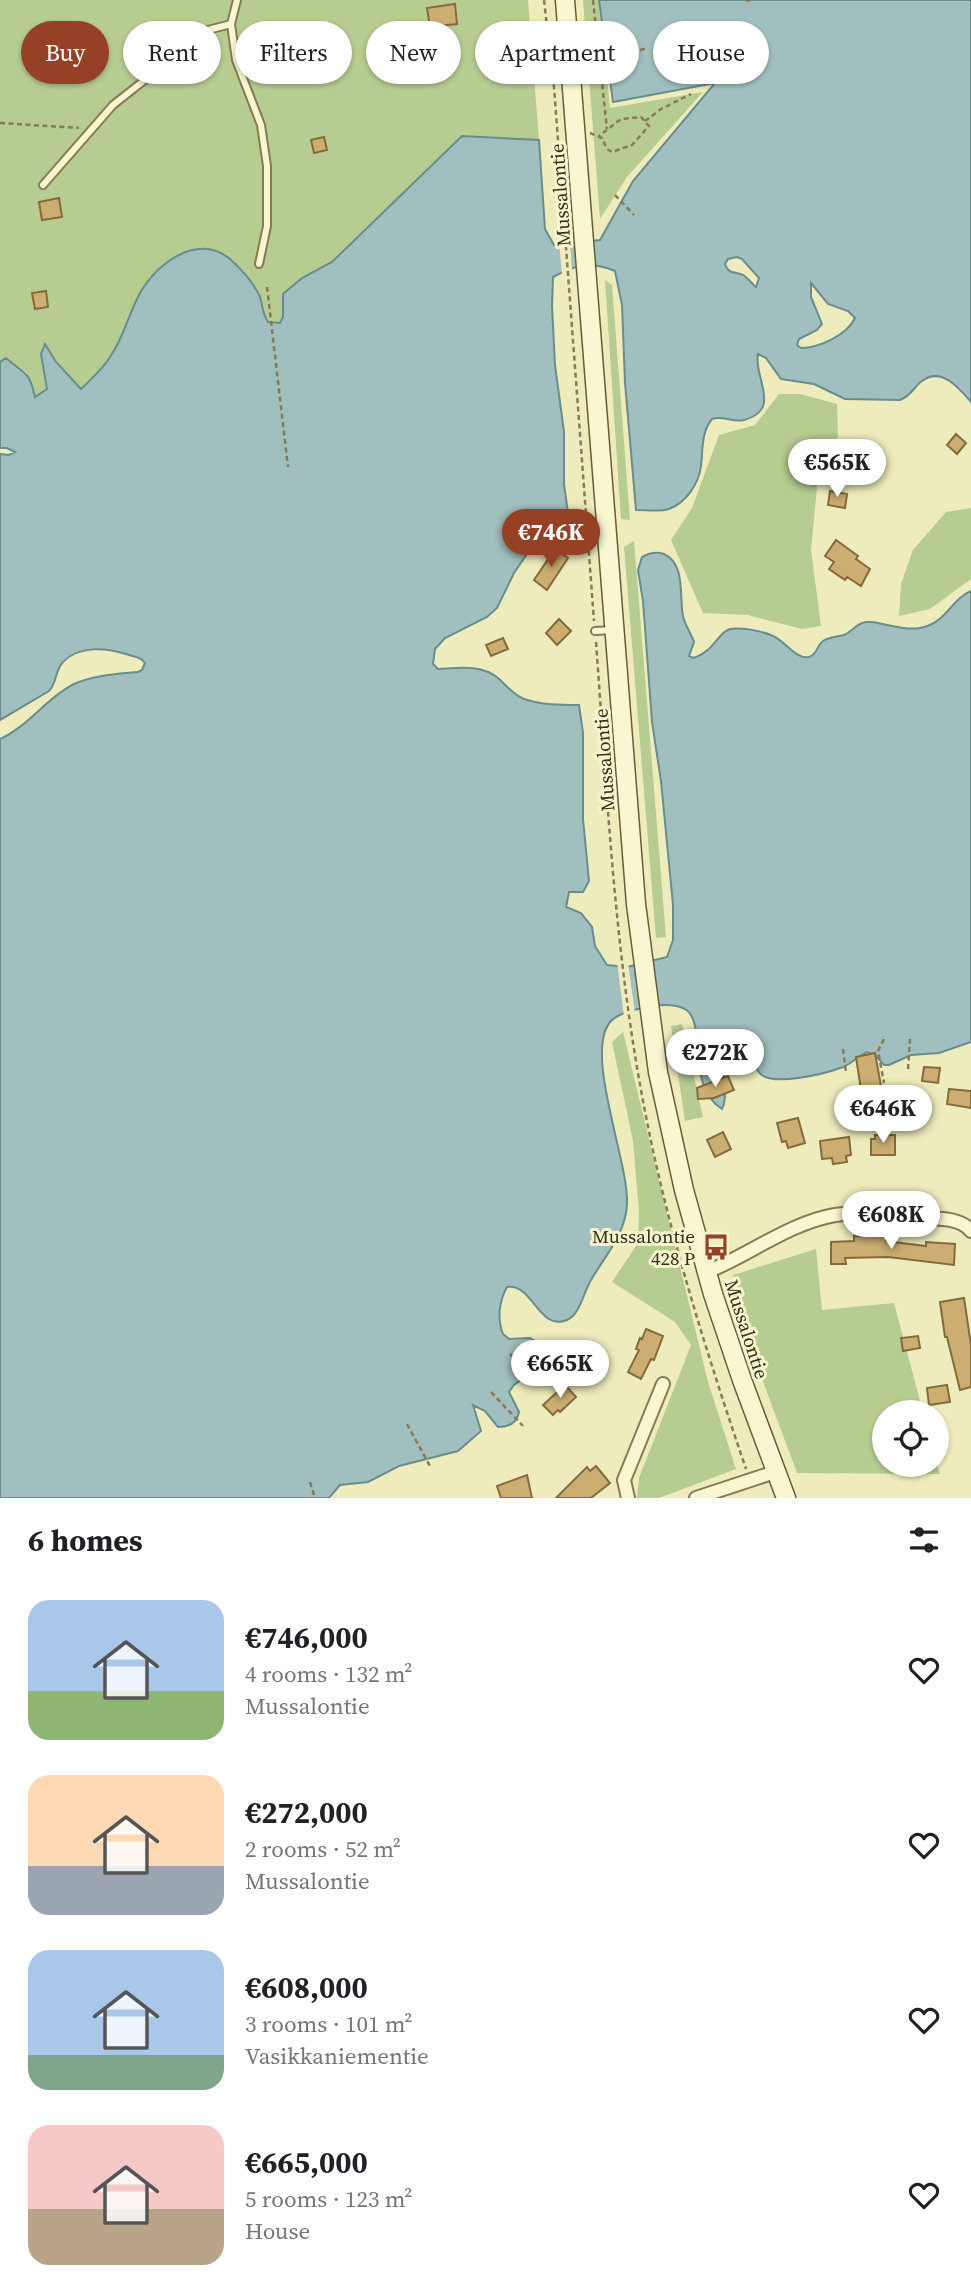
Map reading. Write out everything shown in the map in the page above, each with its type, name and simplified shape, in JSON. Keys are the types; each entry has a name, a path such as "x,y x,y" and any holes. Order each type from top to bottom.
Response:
{"main road":[{"name":"Mussalontie","path":"565,0 640,947 652,1029 667,1121 707,1272 786,1498"}],"street":[{"path":"707,1272 796,1228 834,1215 869,1213 951,1220 971,1231"},
{"path":"628,1498 624,1480 663,1384"},
{"path":"696,1498 775,1472"}],"lane":[{"path":"237,0 230,24 236,60 261,125 267,166 267,226 259,264"},
{"path":"43,185 113,105 208,30 230,24"},
{"path":"595,631 615,630"}],"path":[{"path":"593,0 607,129"},
{"path":"745,0 752,1"},
{"path":"543,1 554,88 619,936 633,1040 667,1213 750,1480"},
{"path":"639,50 648,48"},
{"path":"645,121 661,109 691,94"},
{"path":"576,134 594,133 598,136 602,138 607,149 612,152 632,145 649,126 641,117 621,119 598,136"},
{"path":"0,123 93,128"},
{"path":"615,195 634,215"},
{"path":"267,287 288,467"},
{"path":"884,1039 878,1051 884,1083"},
{"path":"908,1069 910,1039"},
{"path":"843,1049 846,1073"},
{"path":"510,1354 539,1378"},
{"path":"491,1392 523,1426"},
{"path":"407,1424 431,1468"},
{"path":"310,1482 315,1498"}],"green space":[{"path":"0,0 528,0 530,21 475,21 475,84 535,84 539,140 462,136 332,262 302,278 280,323 268,322 262,313 260,298 137,297 124,334 109,361 81,389 44,345 41,354 47,389 34,397 26,372 6,358 0,364"},
{"path":"583,0 600,0 602,21 585,21"},
{"path":"590,84 608,84 610,108 703,92 627,177 600,219"},
{"path":"605,280 612,285 630,520 621,519"},
{"path":"779,394 800,394 837,404 838,436 818,477 811,550 821,626 802,629 748,615 703,613 671,540 692,508 719,435 755,425"},
{"path":"971,508 971,579 930,609 899,616 901,584 913,550 946,512"},
{"path":"634,541 666,937 656,938 624,547"},
{"path":"682,1024 703,1117 685,1121 671,1026"},
{"path":"623,1032 708,1382 736,1469 659,1498 637,1498 639,1478 691,1345 675,1322 612,1282 638,1243 639,1212 633,1141 612,1042"},
{"path":"816,1249 822,1310 894,1303 920,1400 872,1400 872,1474 797,1473 759,1371 733,1275"}],"water":[{"path":"599,0 971,0 971,402 950,381 936,376 922,381 900,400 845,399 814,384 781,379 766,358 758,354 764,392 762,408 756,415 744,420 712,419 704,435 700,472 686,497 669,509 636,510 625,383 622,305 615,271 584,265 553,277 555,365 564,432 564,484 568,513 564,517 548,517 543,520 533,545 514,573 497,608 487,617 445,638 435,649 433,664 438,669 469,668 484,671 498,678 516,695 531,701 579,705 583,733 583,819 589,881 583,892 569,892 566,907 581,913 592,927 595,946 607,965 627,967 667,957 673,940 673,905 638,570 642,557 661,553 676,565 683,616 694,642 689,656 693,658 706,651 730,629 768,634 799,656 809,657 823,641 844,635 862,623 873,622 912,629 929,625 971,591 971,1042 939,1053 911,1055 889,1065 884,1065 875,1055 867,1052 835,1070 785,1079 764,1076 757,1069 755,1055 740,1055 730,1060 724,1072 725,1094 722,1109 711,1099 704,1086 695,1027 692,1016 685,1009 659,1005 621,1014 610,1022 603,1037 602,1058 604,1083 626,1185 626,1215 619,1234 591,1280 578,1308 567,1320 557,1322 549,1319 523,1292 507,1287 500,1310 503,1334 509,1339 530,1338 535,1341 529,1374 509,1392 519,1412 512,1424 498,1427 485,1411 473,1405 481,1431 458,1451 399,1466 368,1482 340,1485 329,1498 0,1498 0,739 20,727 74,684 97,677 138,672 145,663 137,657 110,650 93,649 77,653 60,665 49,691 0,720 0,454 9,455 15,452 0,448 0,362 6,358 25,374 31,382 35,397 47,389 41,354 45,344 56,362 81,389 100,370 114,350 137,299 153,275 177,256 204,249 217,251 230,259 254,287 268,322 280,323 283,317 283,294 302,278 332,262 462,136 539,140 545,229 554,245 600,240 633,181 714,84 769,84 769,21 653,21 653,84 710,84 613,102 611,84 639,84 639,21 602,21","holes":["728,259 742,259 759,278 756,287 743,275 730,271 725,264","811,283 828,304 848,311 855,318 846,330 832,339 816,346 801,348 797,345 799,339 817,330 822,324 811,297"]}],"pier":[{"path":"570,240 572,271 562,276 559,241"},
{"path":"617,962 628,963 635,1013 624,1017"}],"building":[{"path":"455,4 457,21 429,21 427,8"},
{"path":"324,137 327,150 314,153 311,140"},
{"path":"59,198 62,217 42,220 39,202"},
{"path":"46,291 48,307 35,309 32,293"},
{"path":"956,434 966,443 957,454 947,445"},
{"path":"830,491 847,494 845,508 828,505"},
{"path":"836,540 858,556 856,559 870,569 861,586 847,577 845,580 829,569 834,562 825,556"},
{"path":"555,549 568,558 547,590 534,580"},
{"path":"559,619 571,631 557,645 546,633"},
{"path":"503,638 508,649 491,656 486,645"},
{"path":"875,1053 881,1086 861,1090 856,1057"},
{"path":"924,1067 940,1068 938,1083 922,1081"},
{"path":"728,1076 734,1090 714,1098 698,1099 697,1088"},
{"path":"949,1089 971,1091 971,1108 947,1104"},
{"path":"798,1118 805,1143 788,1148 786,1141 782,1142 777,1123"},
{"path":"723,1132 731,1149 715,1157 707,1140"},
{"path":"875,1135 895,1135 895,1155 871,1155 871,1139 875,1139"},
{"path":"849,1137 851,1155 846,1156 847,1162 833,1164 832,1158 822,1159 820,1141"},
{"path":"854,1236 886,1236 886,1241 926,1246 926,1242 955,1244 954,1265 888,1257 845,1258 846,1264 831,1264 831,1242 854,1241"},
{"path":"964,1298 971,1345 971,1387 960,1390 945,1337 940,1302"},
{"path":"646,1329 663,1336 654,1360 651,1359 641,1379 628,1372"},
{"path":"918,1336 920,1348 903,1351 901,1338"},
{"path":"570,1359 593,1371 588,1382 565,1369"},
{"path":"565,1385 576,1397 553,1415 543,1405"},
{"path":"947,1385 950,1402 928,1400 927,1388"},
{"path":"596,1466 610,1483 591,1498 556,1498 587,1467 590,1471"},
{"path":"527,1475 532,1498 501,1498 497,1486"}],"place":[{"name":"Mussalontie 428 P","path":"716,1247"}]}
